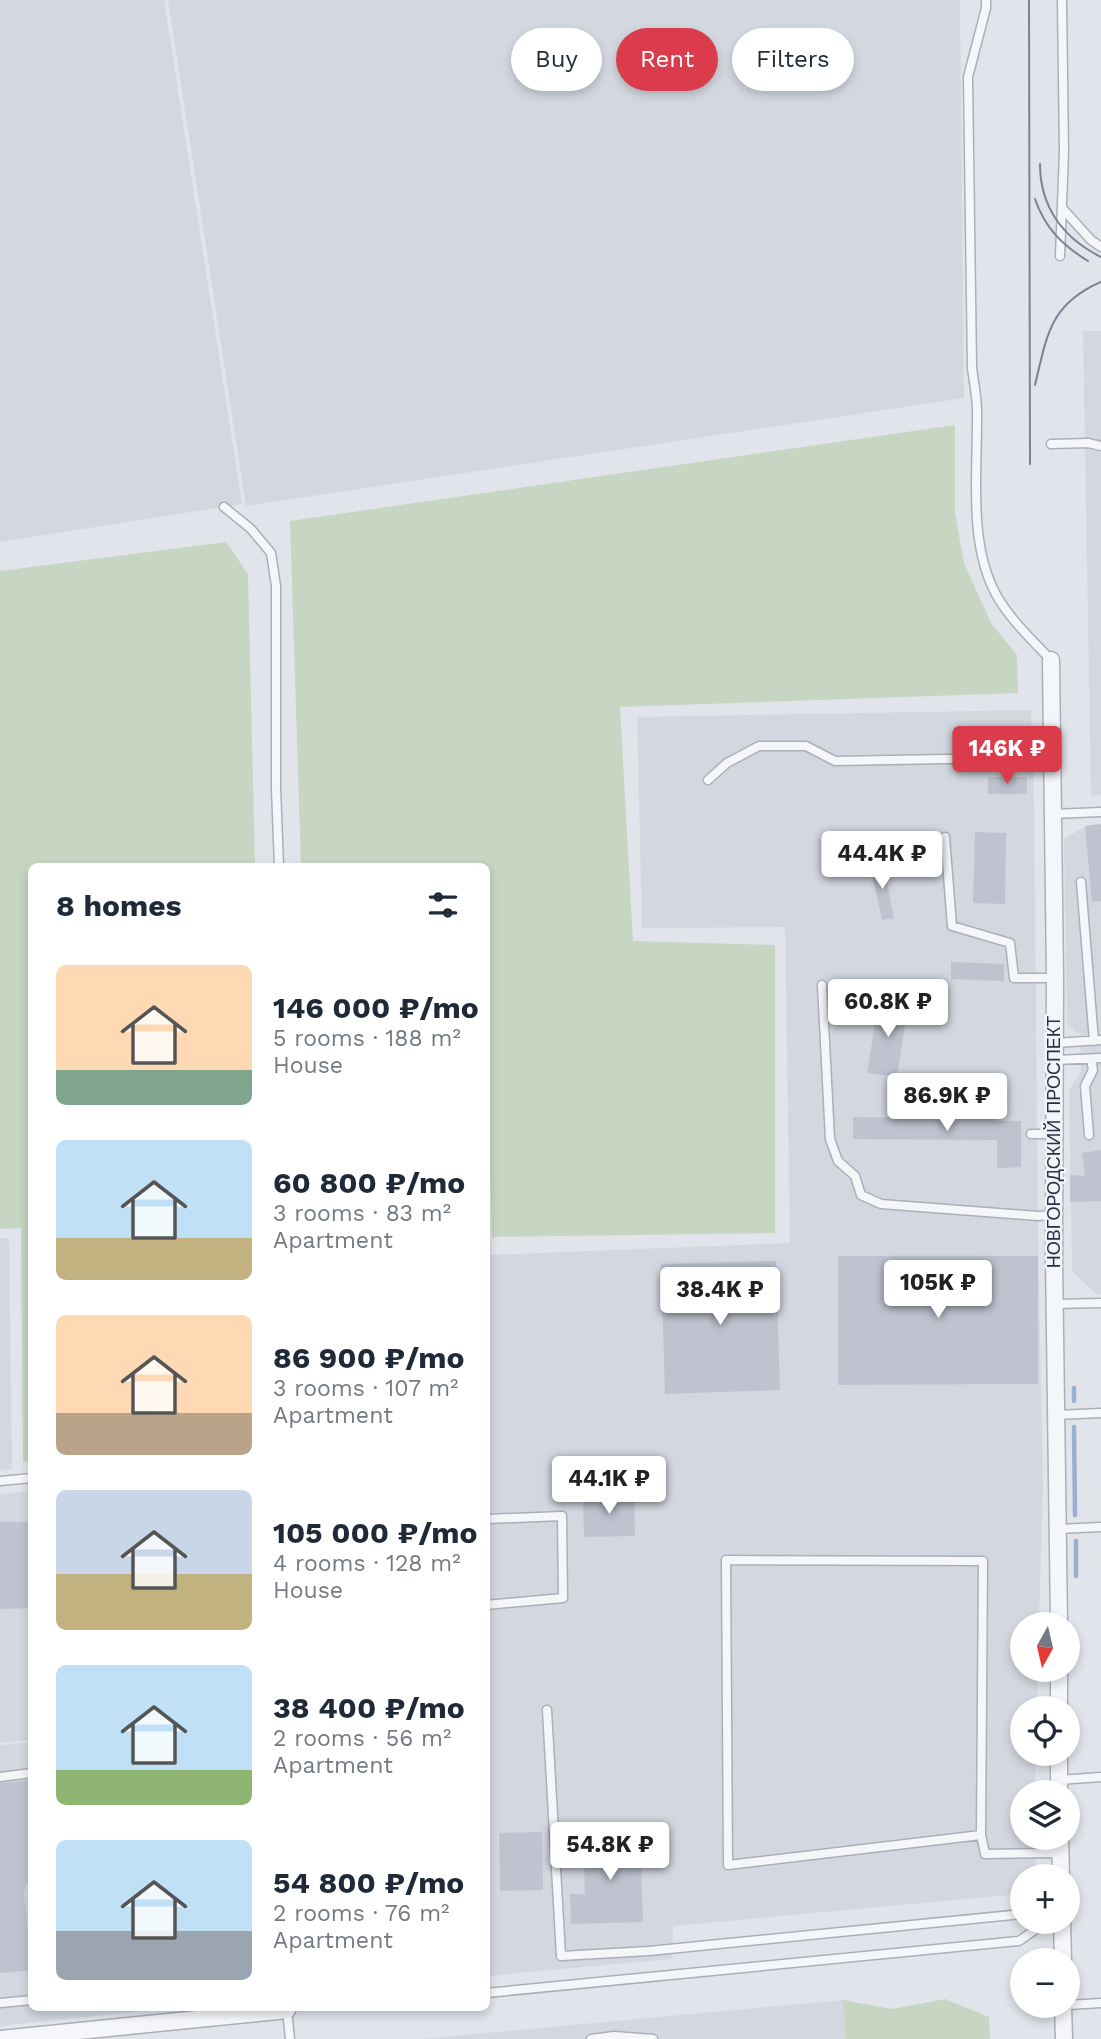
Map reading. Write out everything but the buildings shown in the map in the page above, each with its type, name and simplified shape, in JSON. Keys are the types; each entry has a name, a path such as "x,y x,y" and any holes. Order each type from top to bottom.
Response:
{"street":[{"name":"НОВГОРОДСКИЙ ПРОСПЕКТ","path":"1051,660 1055,978 1054,1304 1059,1612"},
{"path":"0,2039 269,2011"},
{"path":"1064,2039 1065,2018"}],"lane":[{"path":"986,0 968,77 972,368 977,408 979,546 987,573 998,596 1012,618 1051,660"},
{"path":"1060,256 1064,152 1062,0"},
{"path":"1062,208 1083,233 1101,247"},
{"path":"1051,444 1088,443 1101,446"},
{"path":"224,507 251,528 271,553 273,564 276,586 276,788 279,863"},
{"path":"708,780 727,763 759,747 806,746 835,761 1052,757"},
{"path":"1053,814 1101,812"},
{"path":"945,836 952,926 1010,943 1014,978 1055,978"},
{"path":"1055,1043 1098,1040 1081,882"},
{"path":"821,985 830,1139 838,1161 855,1176 860,1195 881,1204 1054,1215"},
{"path":"1055,1060 1096,1059 1085,1086 1090,1135"},
{"path":"1031,1134 1055,1134"},
{"path":"1054,1304 1101,1303"},
{"path":"1057,1415 1101,1413"},
{"path":"0,1481 28,1478"},
{"path":"490,1519 562,1516 562,1598 490,1605"},
{"path":"1058,1529 1101,1527"},
{"path":"981,1835 728,1865 726,1560 983,1561 981,1835 985,1854 1018,1850"},
{"path":"547,1710 561,1956 649,1951 1010,1915"},
{"path":"0,1777 28,1774"},
{"path":"1080,1782 1101,1777"},
{"path":"490,1993 1019,1941 1029,1934"},
{"path":"0,2003 28,2000"},
{"path":"1080,2004 1101,2003"},
{"path":"288,2011 290,2039"},
{"path":"591,2039 614,2036 653,2039"}],"shaded area":[{"path":"0,0 164,0 242,504 0,542"},
{"path":"168,0 960,0 964,398 246,506"},
{"path":"1083,331 1101,331 1101,795 1091,796"},
{"path":"1031,710 1043,1483 1039,1612 1010,1612 1010,1682 1038,1682 1037,1696 1010,1696 1010,1766 1036,1766 1035,1780 1010,1780 1010,1850 1034,1850 1036,1864 1010,1864 1010,1895 673,1926 672,1959 490,1976 490,1255 790,1243 785,927 642,928 637,717"},
{"path":"1101,824 1101,1294 1096,1294 1072,1271 1069,1091 1081,1071 1080,1035 1067,1024 1064,839 1085,826"},
{"path":"0,1238 9,1238 12,1469 0,1470"},
{"path":"28,1491 28,1740 0,1743 0,1494"},
{"path":"28,1742 28,2011 143,2011 0,2026 0,1745"},
{"path":"843,2000 846,2039 421,2039"}],"green space":[{"path":"955,425 955,513 964,563 991,623 1017,655 1018,693 620,707 633,941 775,945 775,1233 492,1237 490,863 301,863 290,521"},
{"path":"226,542 248,574 255,863 28,863 28,1461 23,1462 21,1228 0,1229 0,571"},
{"path":"945,1999 989,2017 990,2039 846,2039 843,2000 892,2009"}],"waterway":[{"path":"1074,1388 1074,1401"},
{"path":"1074,1427 1075,1515"},
{"path":"1076,1541 1076,1576"}],"tram line":[{"path":"1029,0 1030,464"},
{"path":"1040,164 1044,194 1056,220 1075,241 1101,257"},
{"path":"1035,199 1044,219 1056,235 1088,261"},
{"path":"1035,385 1053,323 1071,300 1101,282"}]}
